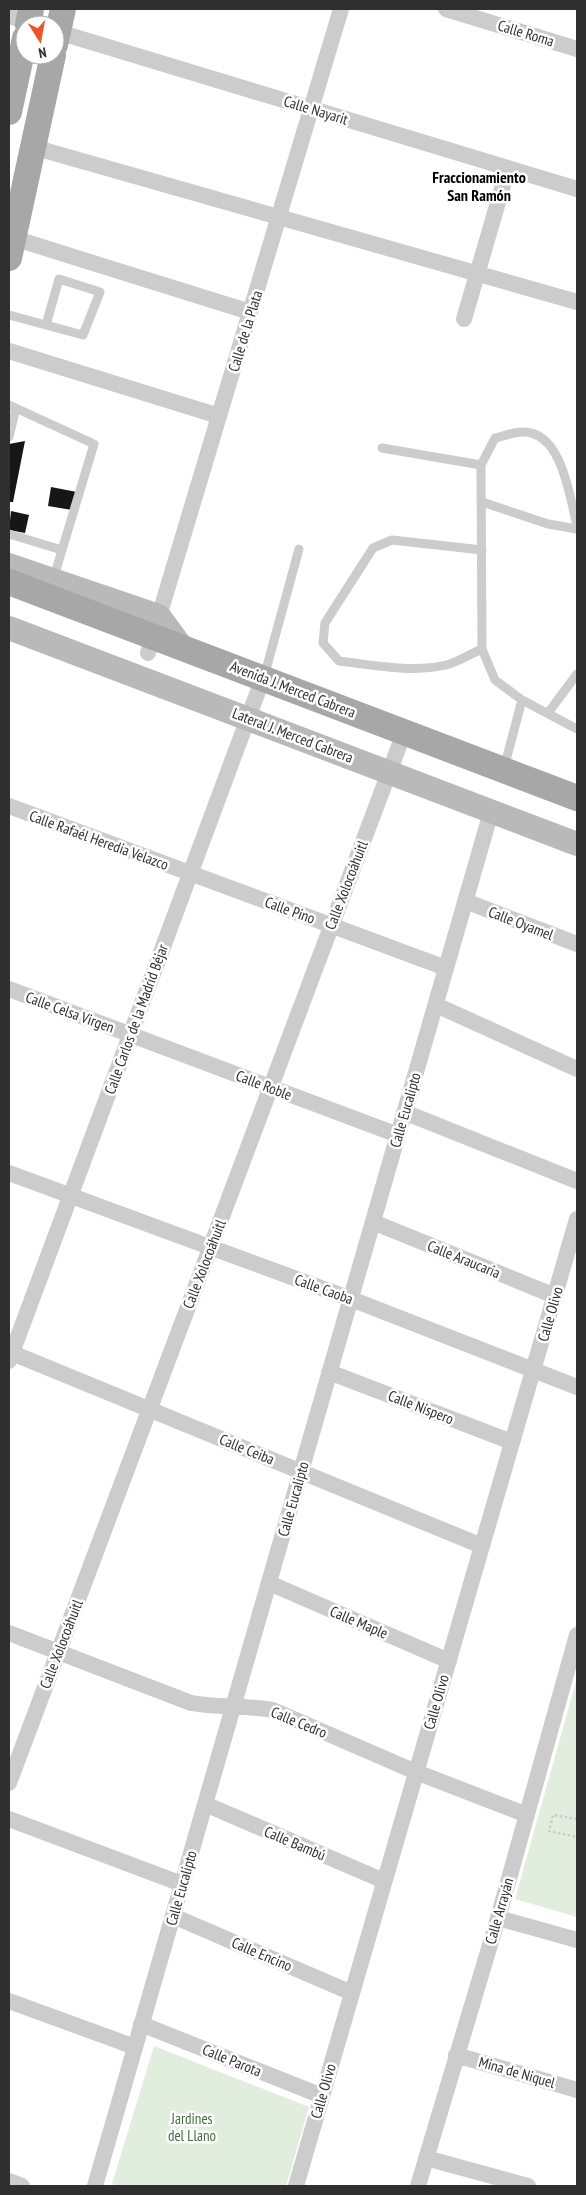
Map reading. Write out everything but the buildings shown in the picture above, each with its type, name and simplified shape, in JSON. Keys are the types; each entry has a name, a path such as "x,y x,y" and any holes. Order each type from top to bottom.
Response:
{"main road":[{"path":"9,112 26,65"},
{"path":"11,248 33,147 38,65"},
{"name":"Avenida J. Merced Cabrera","path":"9,582 181,646 260,685 577,798"},
{"name":"Avenida J. Merced Cabrera","path":"9,600 154,635 260,685 399,746 577,813"}],"street":[{"name":"Calle de la Plata","path":"154,635 341,9"},
{"name":"Calle Roma","path":"446,9 577,49"},
{"name":"Calle Nayarit","path":"65,35 577,189"},
{"path":"33,147 577,302"},
{"path":"464,319 508,168"},
{"path":"11,248 250,312"},
{"path":"9,352 219,416"},
{"path":"9,565 53,580 154,635"},
{"name":"Lateral J. Merced Cabrera","path":"9,628 577,844"},
{"name":"Calle Carlos de la Madrid Béjar","path":"10,1357 260,685"},
{"name":"Calle Xolocoáhuitl","path":"9,1783 399,746"},
{"name":"Calle Rafaél Heredia Velazco","path":"9,806 190,874"},
{"name":"Calle Eucalipto","path":"95,2186 491,812"},
{"name":"Calle Pino","path":"190,874 446,968"},
{"name":"Calle Oyamel","path":"465,901 577,944"},
{"name":"Calle Celsa Virgen","path":"9,989 130,1034"},
{"path":"436,1005 577,1069"},
{"name":"Calle Roble","path":"130,1034 398,1135"},
{"path":"404,1112 577,1181"},
{"name":"Calle Caoba","path":"9,1174 351,1299 577,1387"},
{"name":"Calle Olivo","path":"296,2186 577,1219"},
{"name":"Calle Araucaria","path":"373,1222 555,1296"},
{"name":"Calle Ceiba","path":"10,1357 149,1410 482,1546"},
{"name":"Calle Níspero","path":"330,1372 512,1442"},
{"name":"Calle Maple","path":"269,1583 449,1660"},
{"name":"Calle Cedro","path":"9,1633 191,1702 209,1706 273,1710 416,1772 527,1816"},
{"name":"Calle Arrayán","path":"418,2186 498,1918 577,1635"},
{"name":"Calle Bambú","path":"205,1804 384,1881"},
{"path":"9,1819 182,1884"},
{"name":"Calle Encino","path":"173,1916 352,1993"},
{"path":"498,1918 577,1940"},
{"path":"9,2000 135,2046"},
{"name":"Calle Parota","path":"141,2024 322,2096"},
{"name":"Mina de Niquel","path":"456,2055 577,2090"},
{"path":"426,2158 528,2186"},
{"path":"9,2181 22,2186"}],"lane":[{"path":"9,315 46,325 83,335 100,292 59,279 46,325"},
{"path":"9,438 12,406 94,444 53,580"},
{"path":"577,525 558,456 546,440 523,432 495,438 481,465 482,649 495,680 522,700 577,729"},
{"path":"382,448 481,465"},
{"path":"482,502 548,524 577,529"},
{"path":"9,534 62,550"},
{"path":"482,550 392,540 373,548 325,623 324,643 340,661 387,667 421,668 446,665 482,649"},
{"path":"260,685 299,549"},
{"path":"548,713 577,674"},
{"path":"503,771 522,700"}],"path":[{"path":"577,1819 553,1815 549,1831 577,1837"}],"green space":[{"path":"577,1678 577,1917 515,1899"},
{"name":"Jardines del Llano","path":"154,2046 309,2107 286,2186 117,2186 112,2184"}],"district":[{"name":"Fraccionamiento San Ramón","path":"479,186"}]}
